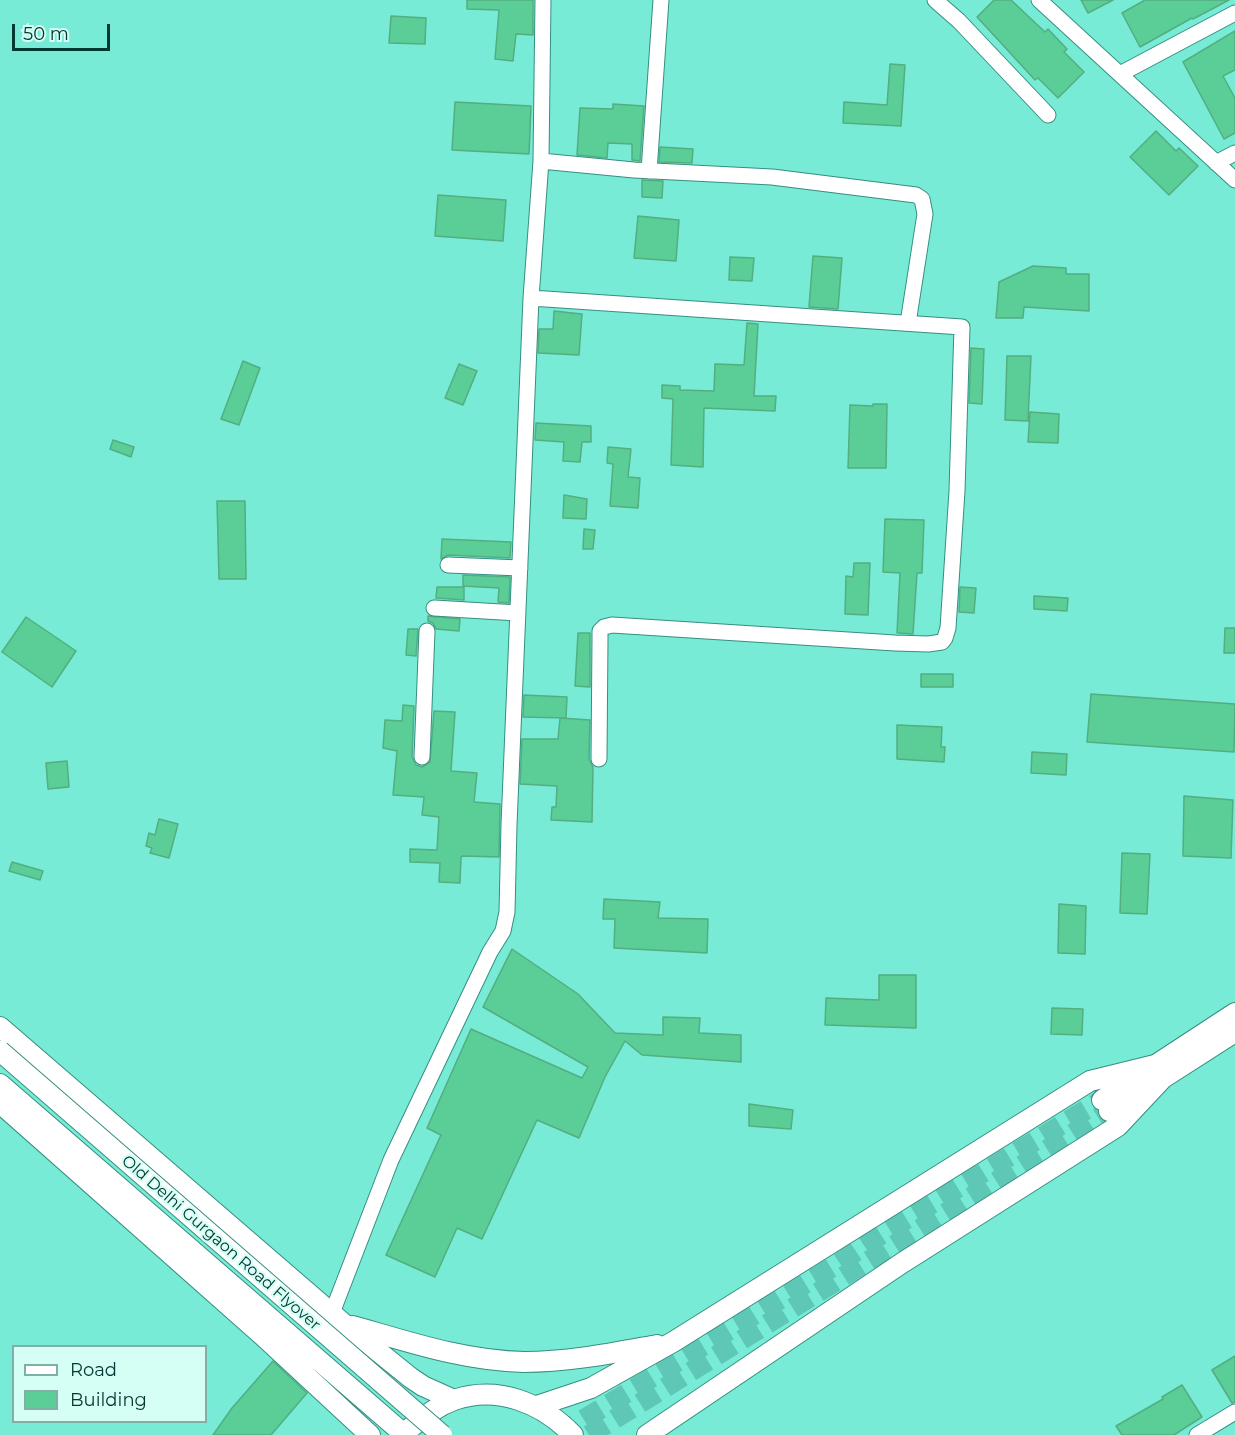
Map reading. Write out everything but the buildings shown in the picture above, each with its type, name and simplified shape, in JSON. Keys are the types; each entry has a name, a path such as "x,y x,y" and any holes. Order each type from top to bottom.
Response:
{"main road":[{"path":"647,1435 902,1263 1118,1126 1159,1072 1235,1013"},
{"path":"0,1027 338,1319 411,1378 454,1400"},
{"path":"1105,1106 1159,1072 1235,1032"},
{"name":"Old Delhi Gurgaon Road Flyover","path":"0,1051 442,1435"},
{"path":"537,1406 591,1388 673,1342 1090,1081 1159,1072"},
{"name":"Old Delhi Gurgaon Road Flyover","path":"0,1084 405,1435"},
{"path":"0,1103 370,1435"},
{"path":"338,1319 436,1350 505,1361 562,1360 673,1342"},
{"path":"405,1435 430,1412 454,1400 479,1395 506,1396 537,1406 554,1416 573,1435"},
{"path":"333,1400 345,1435"},
{"path":"666,1435 676,1416"}],"street":[{"path":"338,1319 392,1160 475,983 503,931 507,912 531,298 541,161 543,0"},
{"path":"650,171 661,0"},
{"path":"935,0 959,21 1048,116"},
{"path":"1039,0 1235,180"},
{"path":"1120,74 1235,13"},
{"path":"1216,163 1235,153"},
{"path":"541,161 650,171 772,177 916,195 922,199 925,214 908,323"},
{"path":"531,298 962,327 957,491 945,638 938,643 895,643 612,625 604,627 600,631 599,759"},
{"path":"448,565 520,568"},
{"path":"434,608 518,613"},
{"path":"422,757 427,631"},
{"path":"1197,1435 1235,1412"}],"tunnel":[{"path":"558,1435 1102,1100"},
{"path":"589,1435 1109,1111"}]}
